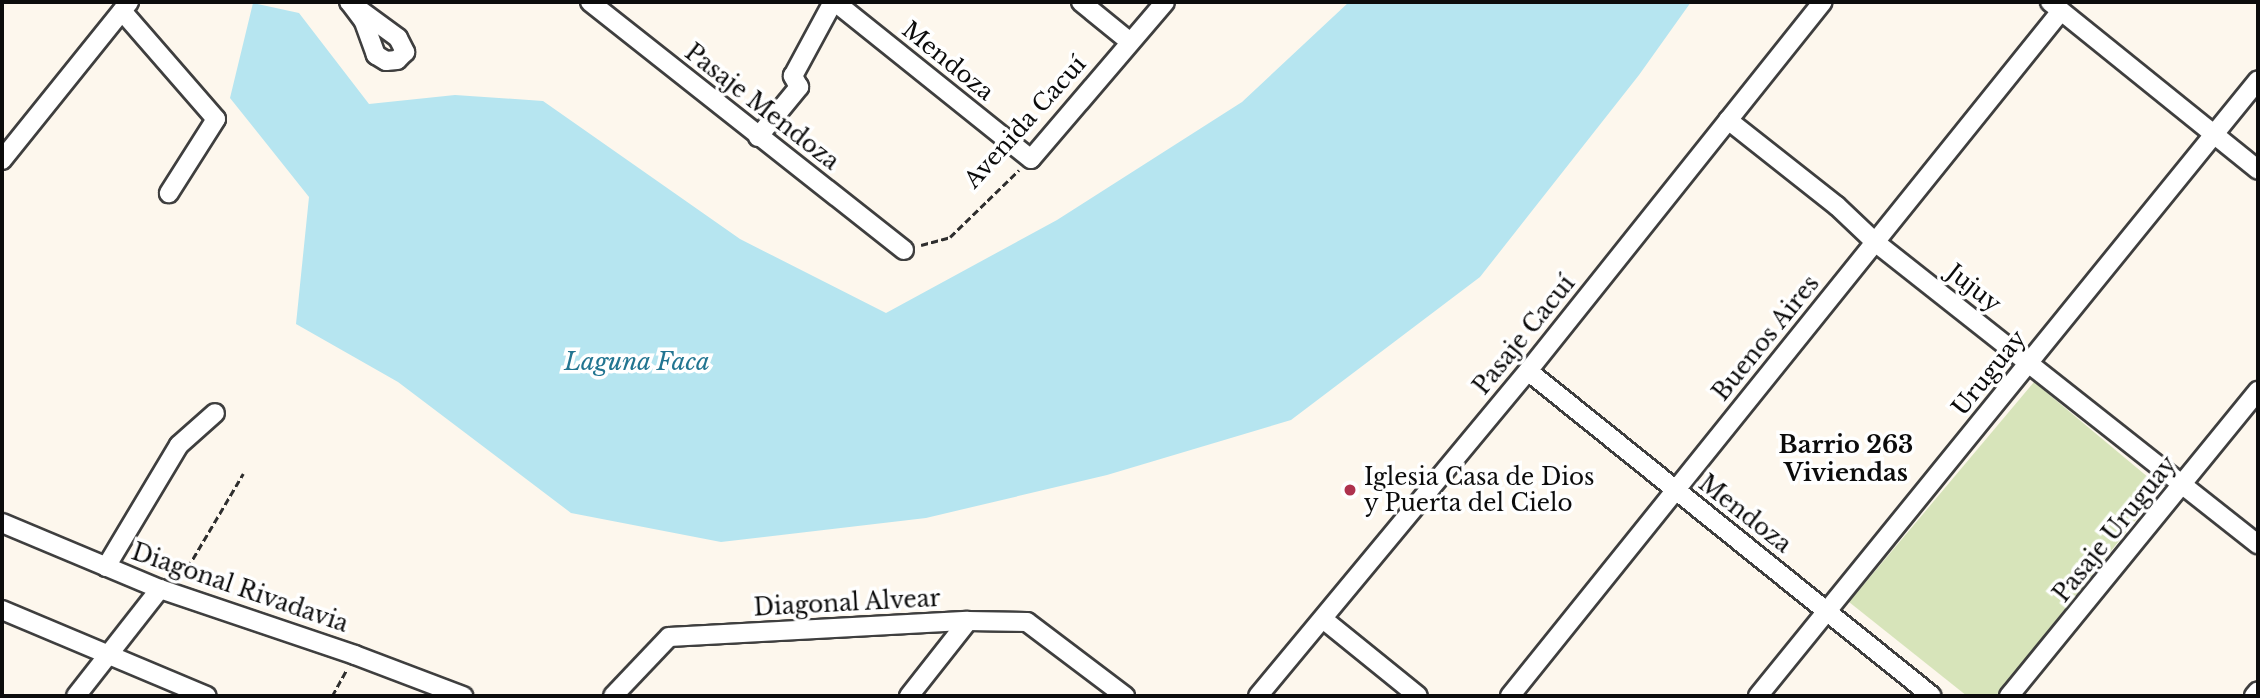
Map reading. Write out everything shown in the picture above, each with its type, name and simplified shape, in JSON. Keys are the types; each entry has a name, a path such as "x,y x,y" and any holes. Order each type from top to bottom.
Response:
{"street":[{"name":"Pasaje Mendoza","path":"591,2 758,137 904,250"},
{"path":"758,137 799,87 793,76 834,2"},
{"name":"Mendoza","path":"834,2 1031,159"},
{"path":"1081,2 1130,42"},
{"name":"Avenida Cacuí","path":"1031,159 1165,2"},
{"name":"Pasaje Cacuí","path":"1258,696 1528,371 1823,2"},
{"path":"2,160 125,6 216,119 169,193"},
{"path":"2056,6 2258,170"},
{"name":"Buenos Aires","path":"1510,696 1875,242 2056,6"},
{"name":"Uruguay","path":"1758,696 2258,80"},
{"name":"Jujuy","path":"1728,120 1837,206 1875,242 2258,544"},
{"path":"2,130 17,142"},
{"name":"Mendoza","path":"1528,371 1931,696"},
{"name":"Pasaje Uruguay","path":"2009,696 2258,391"},
{"path":"106,567 179,445 215,413"},
{"name":"Diagonal Rivadavia","path":"2,523 160,589 355,655 463,696"},
{"path":"76,696 160,589"},
{"path":"2,610 207,696"},
{"path":"1323,619 1419,696"},
{"path":"909,696 968,621"},
{"name":"Diagonal Alvear","path":"613,696 669,637 968,621 1027,622 1125,696"},
{"path":"2254,696 2258,691"}],"path":[{"name":"Avenida Cacuí","path":"904,250 950,237 1031,159"},
{"path":"160,589 183,576 243,474"},
{"path":"332,696 355,655"}],"green space":[{"path":"2034,382 2161,488 1996,696 1967,696 1849,602"}],"water":[{"name":"Laguna Faca","path":"1349,2 1691,2 1639,75 1480,277 1291,420 1107,475 926,518 721,542 571,513 398,382 296,324 309,197 230,98 253,3 299,13 369,104 455,95 543,101 740,239 886,313 1057,220 1242,102"}],"place":[{"name":"Iglesia Casa de Dios y Puerta del Cielo","path":"1350,490"}],"district":[{"name":"Barrio 263 Viviendas","path":"1846,459"}]}
